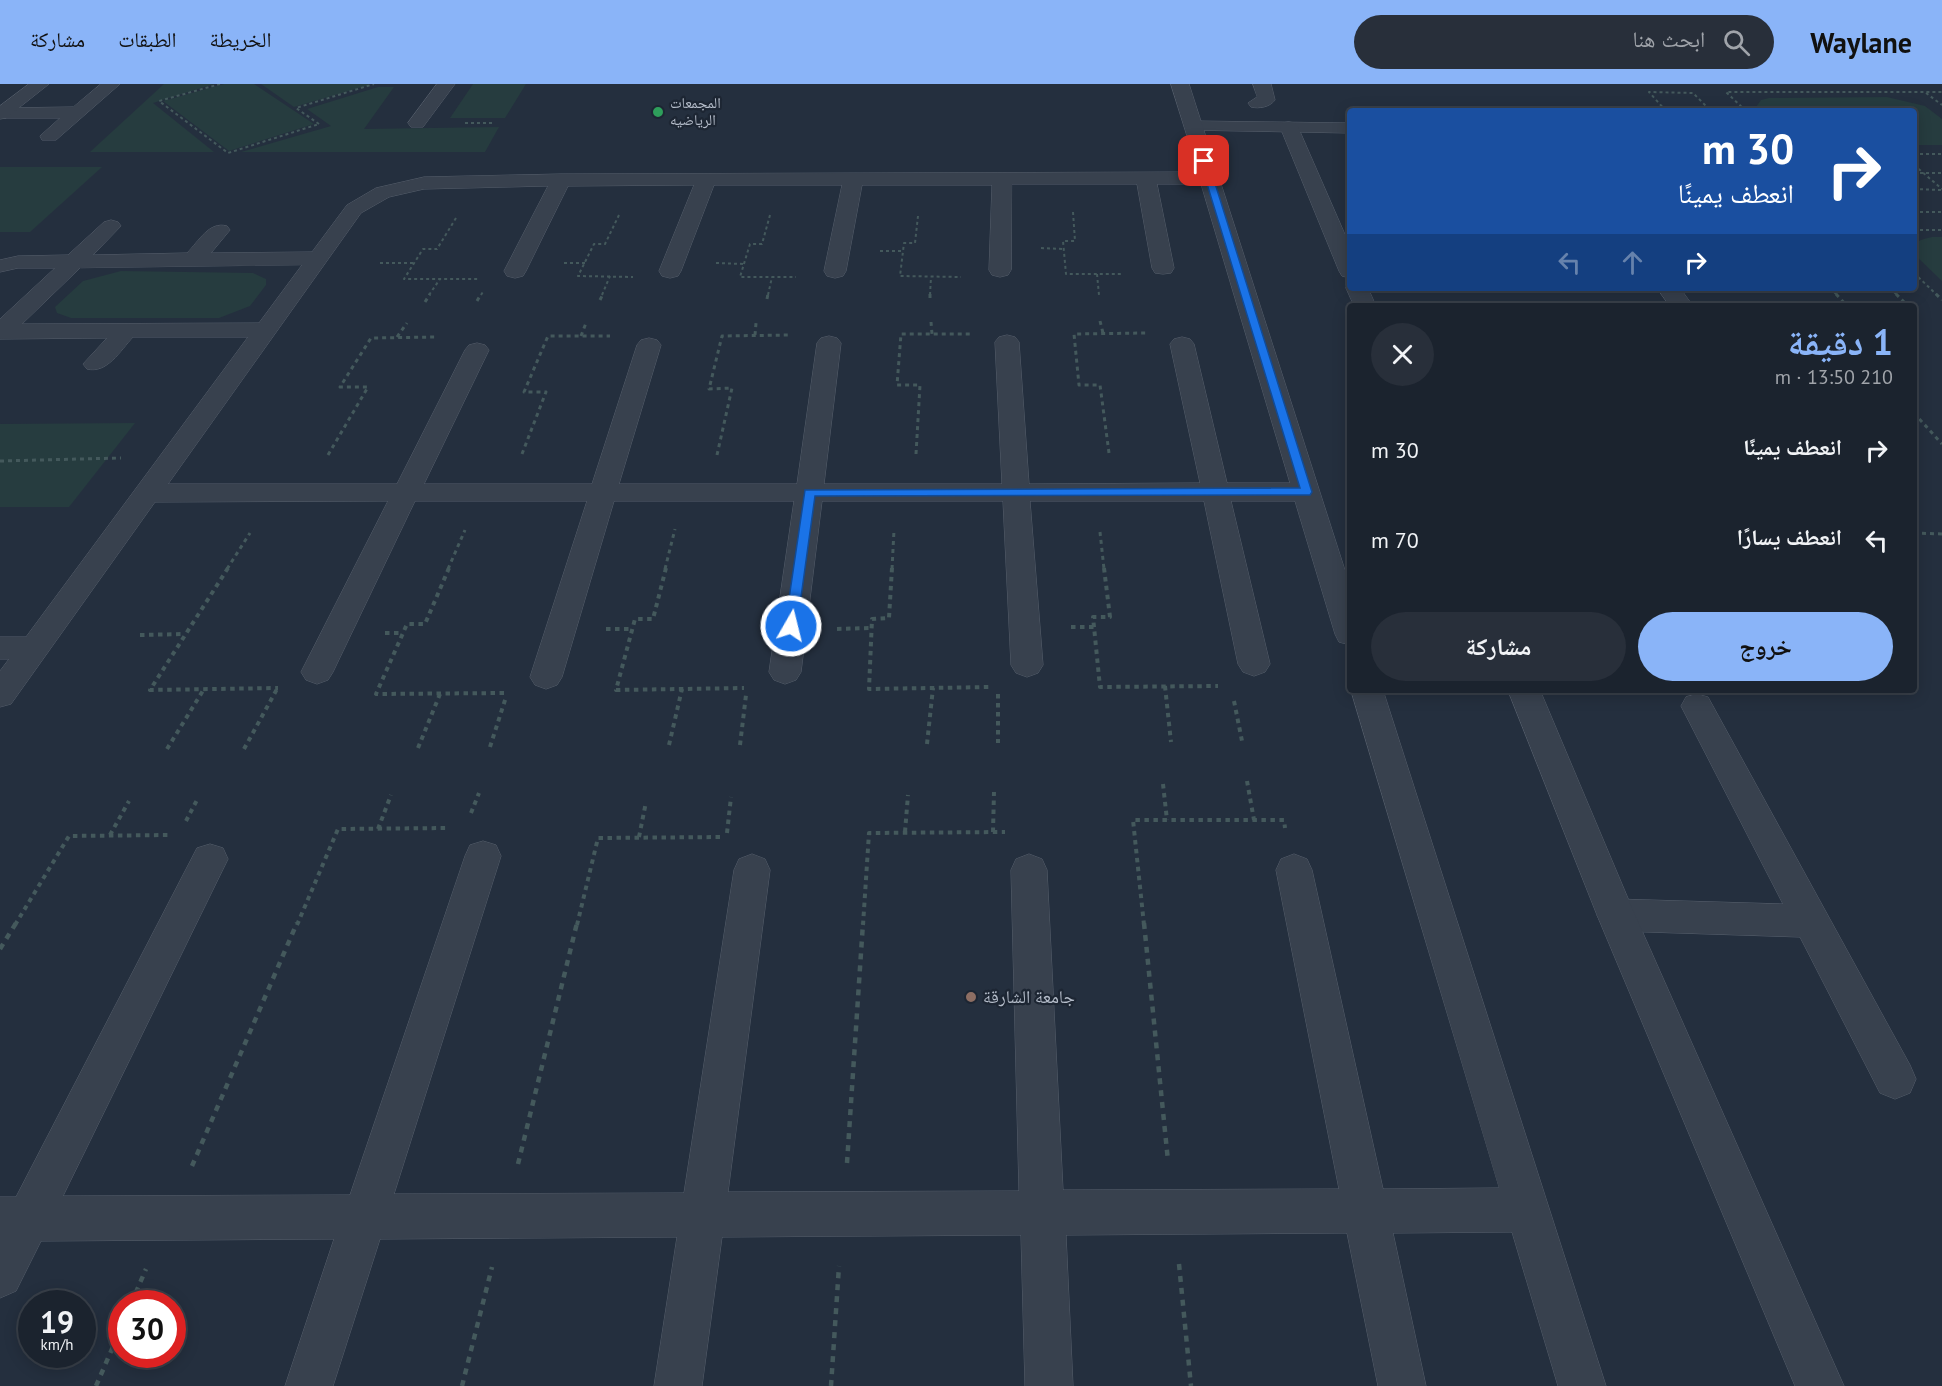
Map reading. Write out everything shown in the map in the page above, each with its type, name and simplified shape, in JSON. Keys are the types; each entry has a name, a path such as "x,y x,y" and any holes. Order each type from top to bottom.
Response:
{"street":[{"path":"1,114 40,84"},
{"path":"49,136 111,84"},
{"path":"417,123 446,84"},
{"path":"1262,84 1266,100 1251,103 1284,104"},
{"path":"1192,96 1193,126 1347,624"},
{"path":"1,114 77,112"},
{"path":"1193,126 1347,128"},
{"path":"1289,127 1347,262"},
{"path":"1146,178 1163,268"},
{"path":"0,695 318,258 354,210 371,197 410,184 479,181 1209,178"},
{"path":"835,271 853,179"},
{"path":"1000,270 1002,179"},
{"path":"515,271 561,180"},
{"path":"670,271 706,180"},
{"path":"1,331 111,226"},
{"path":"193,260 220,230"},
{"path":"0,266 18,261 318,258"},
{"path":"1670,291 1680,303"},
{"path":"95,364 126,330"},
{"path":"1,331 266,330"},
{"path":"1007,342 1027,665"},
{"path":"785,672 829,343"},
{"path":"1182,344 1254,664"},
{"path":"546,677 649,345"},
{"path":"317,672 477,350"},
{"path":"147,493 1306,492"},
{"path":"0,648 34,648"},
{"path":"1368,693 1582,1386"},
{"path":"1525,693 1616,915 1820,1386"},
{"path":"1697,706 1895,1078"},
{"path":"309,1386 483,856"},
{"path":"0,1275 14,1219 210,859"},
{"path":"678,1386 752,870"},
{"path":"1029,870 1049,1386"},
{"path":"1294,870 1402,1386"},
{"path":"1616,915 1812,921"},
{"path":"14,1219 1528,1210"}],"path":[{"path":"220,84 159,101 228,153 319,124 296,108 376,84"},
{"path":"1663,108 1649,92 1693,93 1708,108"},
{"path":"1743,108 1726,92 1942,92"},
{"path":"1924,92 1942,105"},
{"path":"1917,154 1942,154"},
{"path":"1917,168 1942,189"},
{"path":"1917,173 1942,173"},
{"path":"780,179 762,244 750,244 740,277 834,278 835,271"},
{"path":"922,179 915,243 904,243 900,276 1001,277 1000,270"},
{"path":"1070,179 1075,241 1063,241 1066,274 1164,275 1163,268"},
{"path":"636,180 605,244 594,244 578,276 667,277 670,271"},
{"path":"479,181 437,249 423,249 404,279 511,279 515,271"},
{"path":"1917,189 1942,189"},
{"path":"1917,212 1942,212"},
{"path":"1917,230 1942,230"},
{"path":"1035,248 1064,249"},
{"path":"874,250 903,251"},
{"path":"556,262 585,263"},
{"path":"380,263 414,263"},
{"path":"716,263 744,264"},
{"path":"1097,274 1099,296"},
{"path":"600,300 610,276"},
{"path":"1917,276 1942,300"},
{"path":"767,299 772,277"},
{"path":"930,298 931,277"},
{"path":"425,302 440,279"},
{"path":"1833,291 1844,303"},
{"path":"1893,291 1905,303"},
{"path":"1100,321 1103,333"},
{"path":"931,322 932,334"},
{"path":"397,338 407,323"},
{"path":"581,336 586,323"},
{"path":"755,335 756,323"},
{"path":"1182,344 1180,333 1074,334 1079,385 1101,385 1110,459 1092,459 1110,617 1093,617 1100,687 1259,686 1254,664"},
{"path":"998,743 998,687 868,689 872,619 890,618 898,456 916,456 920,384 897,385 901,334 1007,334 1007,342"},
{"path":"740,745 747,688 616,690 635,620 653,619 693,457 717,457 732,388 709,389 722,336 830,335 829,343"},
{"path":"490,747 507,693 376,694 407,624 425,624 493,464 518,463 546,392 524,392 548,336 652,336 649,345"},
{"path":"317,672 308,688 150,690 192,622 196,622 294,461 324,461 368,387 340,387 371,338 484,337 477,350"},
{"path":"1917,416 1942,444"},
{"path":"0,460 173,457"},
{"path":"1917,533 1942,534"},
{"path":"1064,627 1094,627"},
{"path":"837,629 872,628"},
{"path":"600,629 632,629"},
{"path":"140,634 185,634"},
{"path":"1230,686 1242,741"},
{"path":"1165,687 1171,742"},
{"path":"244,749 277,688"},
{"path":"927,744 933,688"},
{"path":"167,749 204,689"},
{"path":"669,746 682,689"},
{"path":"418,748 440,694"},
{"path":"1247,781 1254,820"},
{"path":"1163,784 1167,820"},
{"path":"993,832 994,792"},
{"path":"378,829 391,795"},
{"path":"906,832 908,795"},
{"path":"727,837 731,797"},
{"path":"183,825 198,798"},
{"path":"110,836 129,801"},
{"path":"639,837 646,802"},
{"path":"1191,1386 1133,820 1284,820 1294,870"},
{"path":"168,1219 338,829 492,828 483,856"},
{"path":"831,1386 869,833 1027,831 1029,870"},
{"path":"0,949 69,836 222,834 210,859"},
{"path":"462,1386 598,838 756,837 752,870"},
{"path":"96,1386 108,1358"}],"green space":[{"path":"164,84 214,84 153,103 214,152 90,152"},
{"path":"224,84 254,84 314,124 229,151 163,101"},
{"path":"261,84 368,84 369,85 294,107"},
{"path":"473,84 526,84 505,118 450,118"},
{"path":"378,87 394,87 364,129 499,127 485,152 241,152 331,126 307,109"},
{"path":"1887,97 1925,106 1942,119 1942,145 1917,145 1917,108 1756,107 1761,100 1769,98"},
{"path":"0,167 102,167 30,232 0,232"},
{"path":"1942,237 1942,281 1917,257 1917,243 1924,239"},
{"path":"121,271 253,273 266,279 266,285 250,306 219,318 71,318 57,313 55,307 83,281"},
{"path":"135,423 69,507 0,507 0,424"}],"place":[{"name":"المجمعات الرياضيه","path":"658,112"},
{"name":"جامعة الشارقة","path":"971,997"}],"route":[{"path":"791,626 809,492 1306,492 1204,161"}]}
